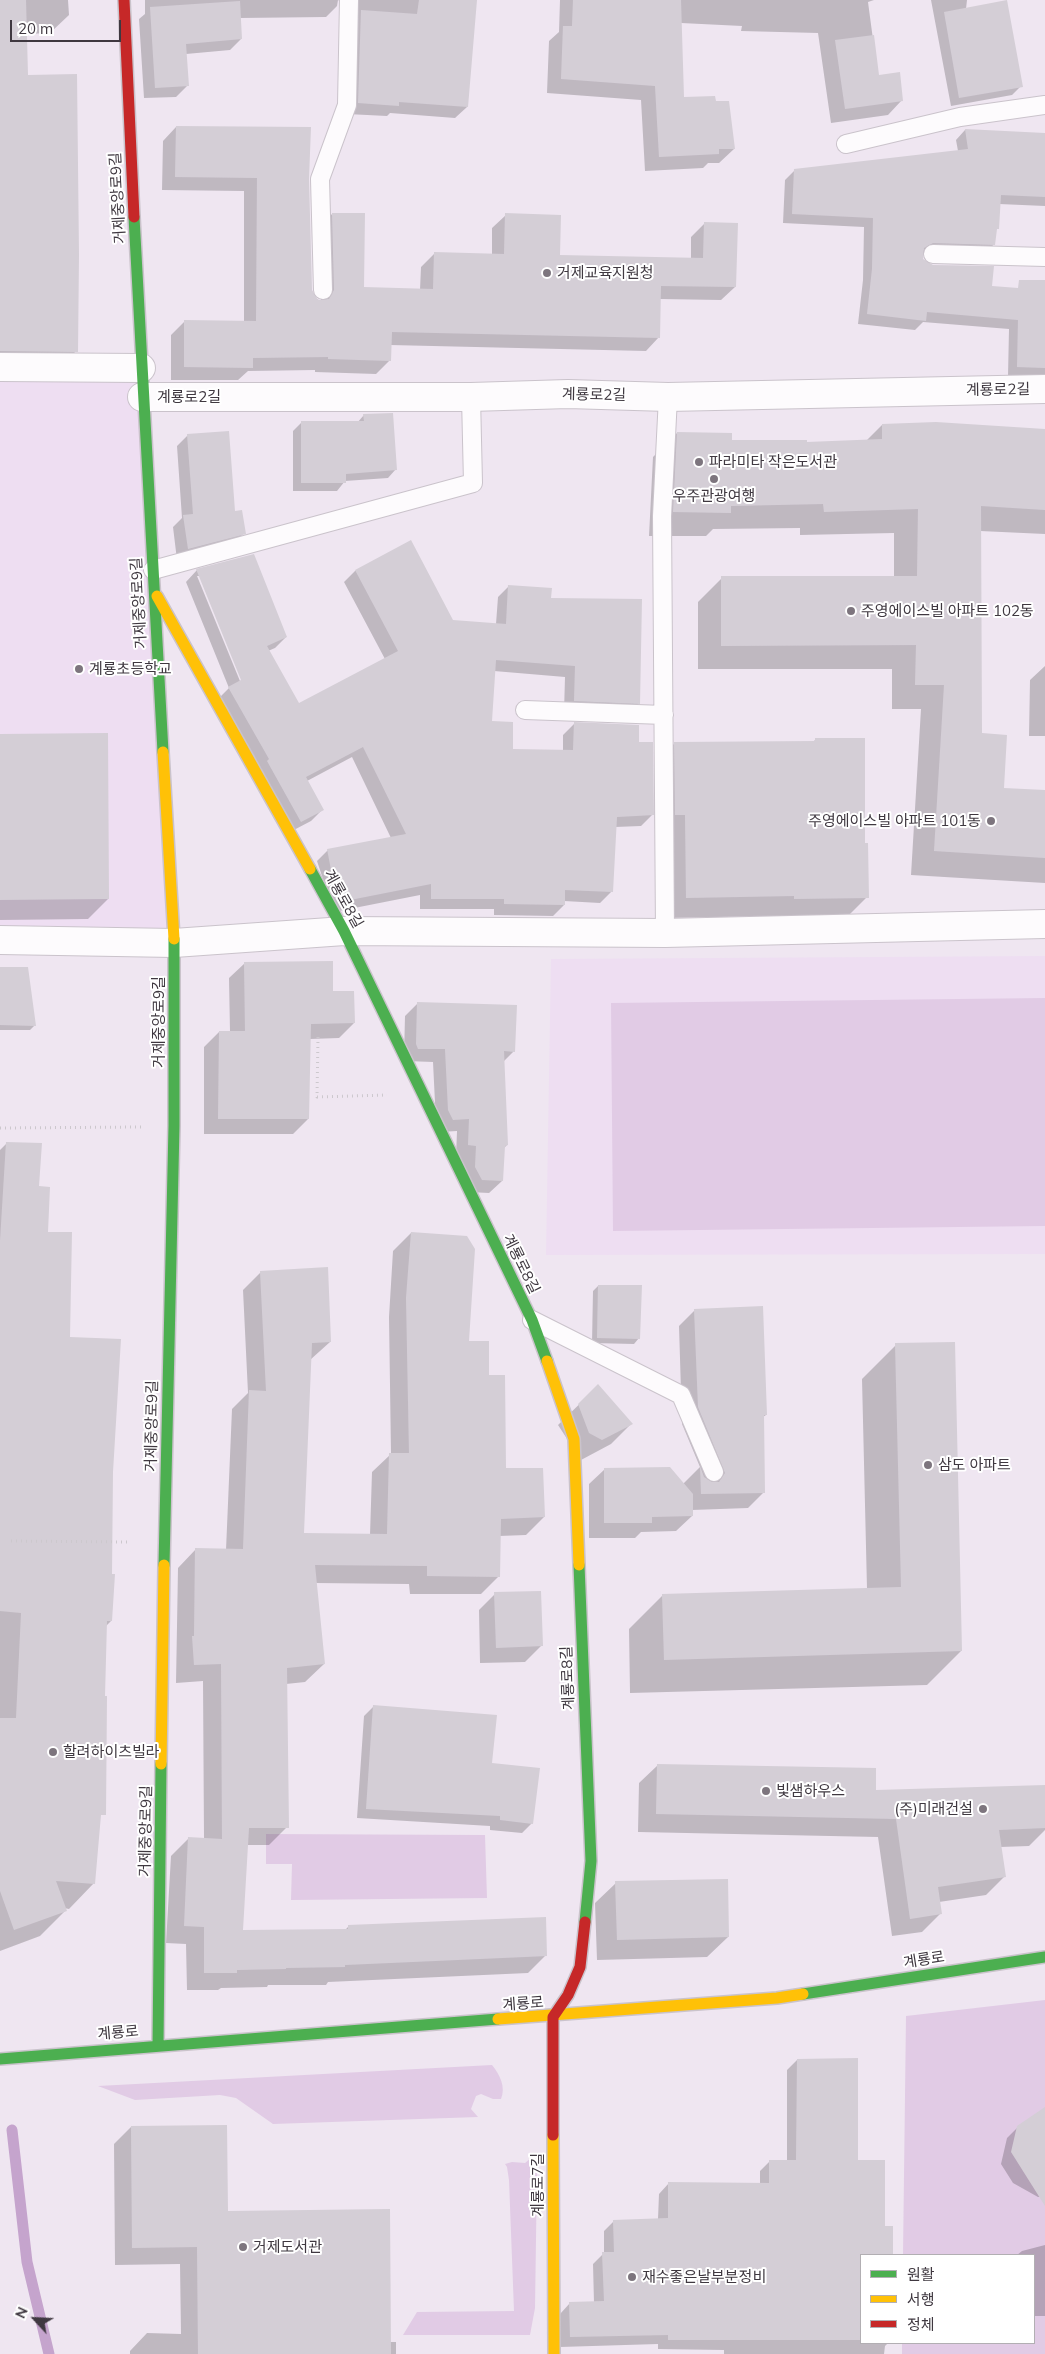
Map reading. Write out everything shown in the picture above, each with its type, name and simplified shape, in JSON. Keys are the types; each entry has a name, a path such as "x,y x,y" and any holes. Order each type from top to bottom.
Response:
{"street":[{"name":"거제중앙로9길","path":"124,0 142,397 174,944 174,1126 164,1542 158,2044"},
{"path":"0,367 141,368"},
{"name":"계룡로2길","path":"142,397 471,397 568,394 668,398 1045,389"},
{"name":"계룡로8길","path":"154,590 344,932 532,1320 574,1439 591,1861 580,1967 568,1994 553,2017"},
{"path":"0,940 174,944 344,932 665,933 1045,924"},
{"name":"계룡로","path":"0,2059 158,2044 553,2017 777,1998 1045,1957"},
{"name":"계룡로7길","path":"553,2017 554,2354"}],"lane":[{"path":"323,290 320,179 347,105 349,0"},
{"path":"846,144 960,117 1045,105"},
{"path":"933,254 1045,257"},
{"path":"153,570 473,483 471,397"},
{"path":"665,933 662,516 668,398"},
{"path":"525,710 664,715"},
{"path":"532,1320 681,1395 714,1472"}],"path":[{"path":"318,1037 317,1097 422,1094"},
{"path":"0,1128 174,1126"},
{"path":"11,1541 164,1542"}],"shaded area":[{"name":"계룡초등학교","path":"0,367 141,368 174,943 0,940"},
{"path":"1045,956 1045,1254 546,1255 551,959"},
{"path":"1045,998 1045,1226 613,1231 611,1003"},
{"path":"266,1834 485,1835 487,1898 291,1900 292,1864 266,1864"},
{"path":"1045,2000 1045,2354 902,2354 902,2344 1035,2344 1035,2254 903,2254 906,2016"},
{"path":"492,2065 501,2081 503,2090 501,2099 493,2099 481,2094 476,2096 471,2109 478,2117 273,2124 236,2098 220,2095 135,2100 98,2086"},
{"path":"532,2157 536,2163 537,2170 535,2308 530,2335 403,2335 417,2312 514,2311 509,2180 505,2164 512,2162 525,2163"}],"building":[{"path":"0,0 26,0 28,75 77,74 78,352 0,351"},
{"path":"419,0 477,0 468,107 399,102 399,106 358,103 361,10 417,14"},
{"path":"573,0 681,0 684,97 715,96 716,101 729,101 735,149 719,149 719,154 659,157 655,86 561,79 563,26 572,26"},
{"path":"1007,0 1023,87 959,98 944,12"},
{"path":"240,1 242,39 186,44 189,86 155,88 150,7"},
{"path":"874,35 879,75 900,72 903,101 845,109 835,40"},
{"path":"176,126 311,127 309,179 312,290 318,300 329,299 334,290 332,213 365,213 364,287 433,289 434,252 504,254 505,213 561,215 560,255 703,258 704,222 738,223 736,287 661,286 660,338 392,332 391,361 328,359 328,357 253,358 253,368 184,367 184,320 256,321 257,178 175,177"},
{"path":"965,129 1045,133 1045,197 1001,195 999,229 997,229 995,245 933,243 924,248 923,259 933,265 994,266 992,286 1018,288 1019,280 1045,280 1045,368 1017,367 1018,320 927,312 926,321 867,314 872,269 873,218 792,214 794,169 968,149"},
{"path":"393,413 397,470 346,474 346,483 301,483 301,421 364,421 363,414"},
{"path":"936,422 1045,429 1045,510 981,506 982,733 1007,735 1004,788 1045,790 1045,858 934,851 944,685 915,685 916,645 721,646 721,576 917,576 918,509 824,512 823,504 731,506 731,513 673,512 677,432 732,433 732,440 807,440 807,442 882,439 882,424"},
{"path":"229,431 235,511 242,510 246,534 188,549 183,515 193,514 187,434"},
{"path":"411,540 453,620 506,624 508,585 552,588 551,598 642,599 640,704 574,701 575,666 496,660 492,721 513,722 513,749 573,750 574,722 639,725 639,742 653,742 654,815 617,817 613,892 565,890 565,905 504,904 504,899 431,899 431,884 345,901 333,880 327,849 406,834 363,747 306,777 324,810 301,822 267,761 269,759 228,687 241,680 196,569 254,554 287,637 267,646 299,703 398,651 355,570"},
{"path":"108,733 109,899 0,900 0,734"},
{"path":"815,738 865,738 865,843 868,843 869,898 794,899 794,896 686,898 685,815 675,815 674,742 815,741"},
{"path":"333,961 333,991 354,991 355,1023 311,1024 309,1119 218,1119 219,1031 245,1031 244,962"},
{"path":"0,967 28,967 36,1026 0,1025"},
{"path":"417,1002 517,1005 515,1052 504,1051 508,1145 505,1146 503,1181 482,1180 475,1167 476,1146 468,1145 469,1119 453,1120 448,1110 445,1049 418,1049 416,1044"},
{"path":"6,1142 42,1143 39,1186 50,1187 48,1232 72,1232 70,1337 121,1339 113,1472 112,1574 115,1574 112,1621 107,1621 105,1696 107,1696 106,1815 101,1815 95,1884 56,1881 67,1911 14,1930 0,1891 0,1718 16,1718 21,1613 0,1611 0,1241"},
{"path":"411,1232 467,1236 475,1249 469,1341 489,1341 489,1375 505,1375 506,1468 543,1468 545,1517 501,1519 500,1577 427,1576 427,1566 315,1565 325,1664 287,1668 289,1828 249,1828 243,1930 348,1929 348,1925 546,1917 547,1956 345,1965 345,1967 237,1970 237,1973 204,1973 204,1927 184,1926 188,1837 222,1839 221,1664 194,1665 192,1636 194,1636 195,1548 243,1549 249,1390 266,1391 260,1271 328,1267 331,1342 312,1343 304,1533 387,1534 389,1453 409,1453 406,1298"},
{"path":"598,1285 642,1285 640,1339 597,1338"},
{"path":"763,1306 767,1415 764,1415 765,1493 701,1494 700,1466 704,1477 712,1482 719,1482 725,1473 698,1407 694,1309"},
{"name":"삼도 아파트","path":"955,1342 962,1651 664,1660 662,1594 901,1587 895,1343"},
{"path":"598,1384 633,1424 602,1440 589,1433 578,1404"},
{"path":"670,1467 693,1494 693,1516 652,1517 652,1523 604,1523 604,1468"},
{"path":"541,1591 543,1646 496,1648 494,1592"},
{"path":"373,1705 497,1715 492,1763 540,1768 533,1824 500,1820 500,1816 366,1809"},
{"path":"657,1764 876,1768 876,1790 1045,1785 1045,1828 999,1830 1006,1877 938,1887 942,1914 910,1919 896,1819 656,1814"},
{"path":"728,1879 729,1937 617,1940 615,1881"},
{"path":"858,2058 858,2160 885,2160 885,2226 893,2226 893,2254 860,2254 860,2340 668,2340 668,2335 570,2337 569,2302 604,2301 602,2252 614,2252 613,2220 668,2218 668,2182 769,2183 769,2160 796,2160 797,2059"},
{"path":"1045,2107 1045,2206 1011,2152 1017,2126"},
{"path":"227,2125 228,2211 390,2209 391,2354 198,2354 197,2247 132,2248 131,2126"}],"waterway":[{"path":"12,2130 27,2262 49,2354"}],"traffic: fast":[{"path":"134,217 163,752"},
{"path":"310,869 344,931 532,1320 547,1361"},
{"path":"164,1565 174,1126 174,939"},
{"path":"579,1565 591,1861 585,1922"},
{"path":"158,2045 161,1764"},
{"path":"803,1994 1045,1957"},
{"path":"0,2059 498,2019"}],"traffic: slow":[{"path":"157,596 310,869"},
{"path":"163,752 174,939"},
{"path":"547,1361 574,1439 579,1565"},
{"path":"161,1764 164,1565"},
{"path":"498,2019 777,1998 803,1994"},
{"path":"553,2135 554,2354"}],"traffic: jam":[{"path":"124,0 134,217"},
{"path":"553,2135 553,2017 568,1995 580,1967 585,1922"}],"place":[{"name":"거제교육지원청","path":"547,273"},
{"name":"파라미타 작은도서관","path":"699,462"},
{"name":"우주관광여행","path":"714,479"},
{"name":"주영에이스빌 아파트 102동","path":"851,611"},
{"name":"계룡초등학교","path":"79,669"},
{"name":"주영에이스빌 아파트 101동","path":"991,821"},
{"name":"삼도 아파트","path":"928,1465"},
{"name":"할려하이츠빌라","path":"53,1752"},
{"name":"빛샘하우스","path":"766,1791"},
{"name":"(주)미래건설","path":"983,1809"},
{"name":"거제도서관","path":"243,2247"},
{"name":"재수좋은날부분정비","path":"632,2277"}]}
